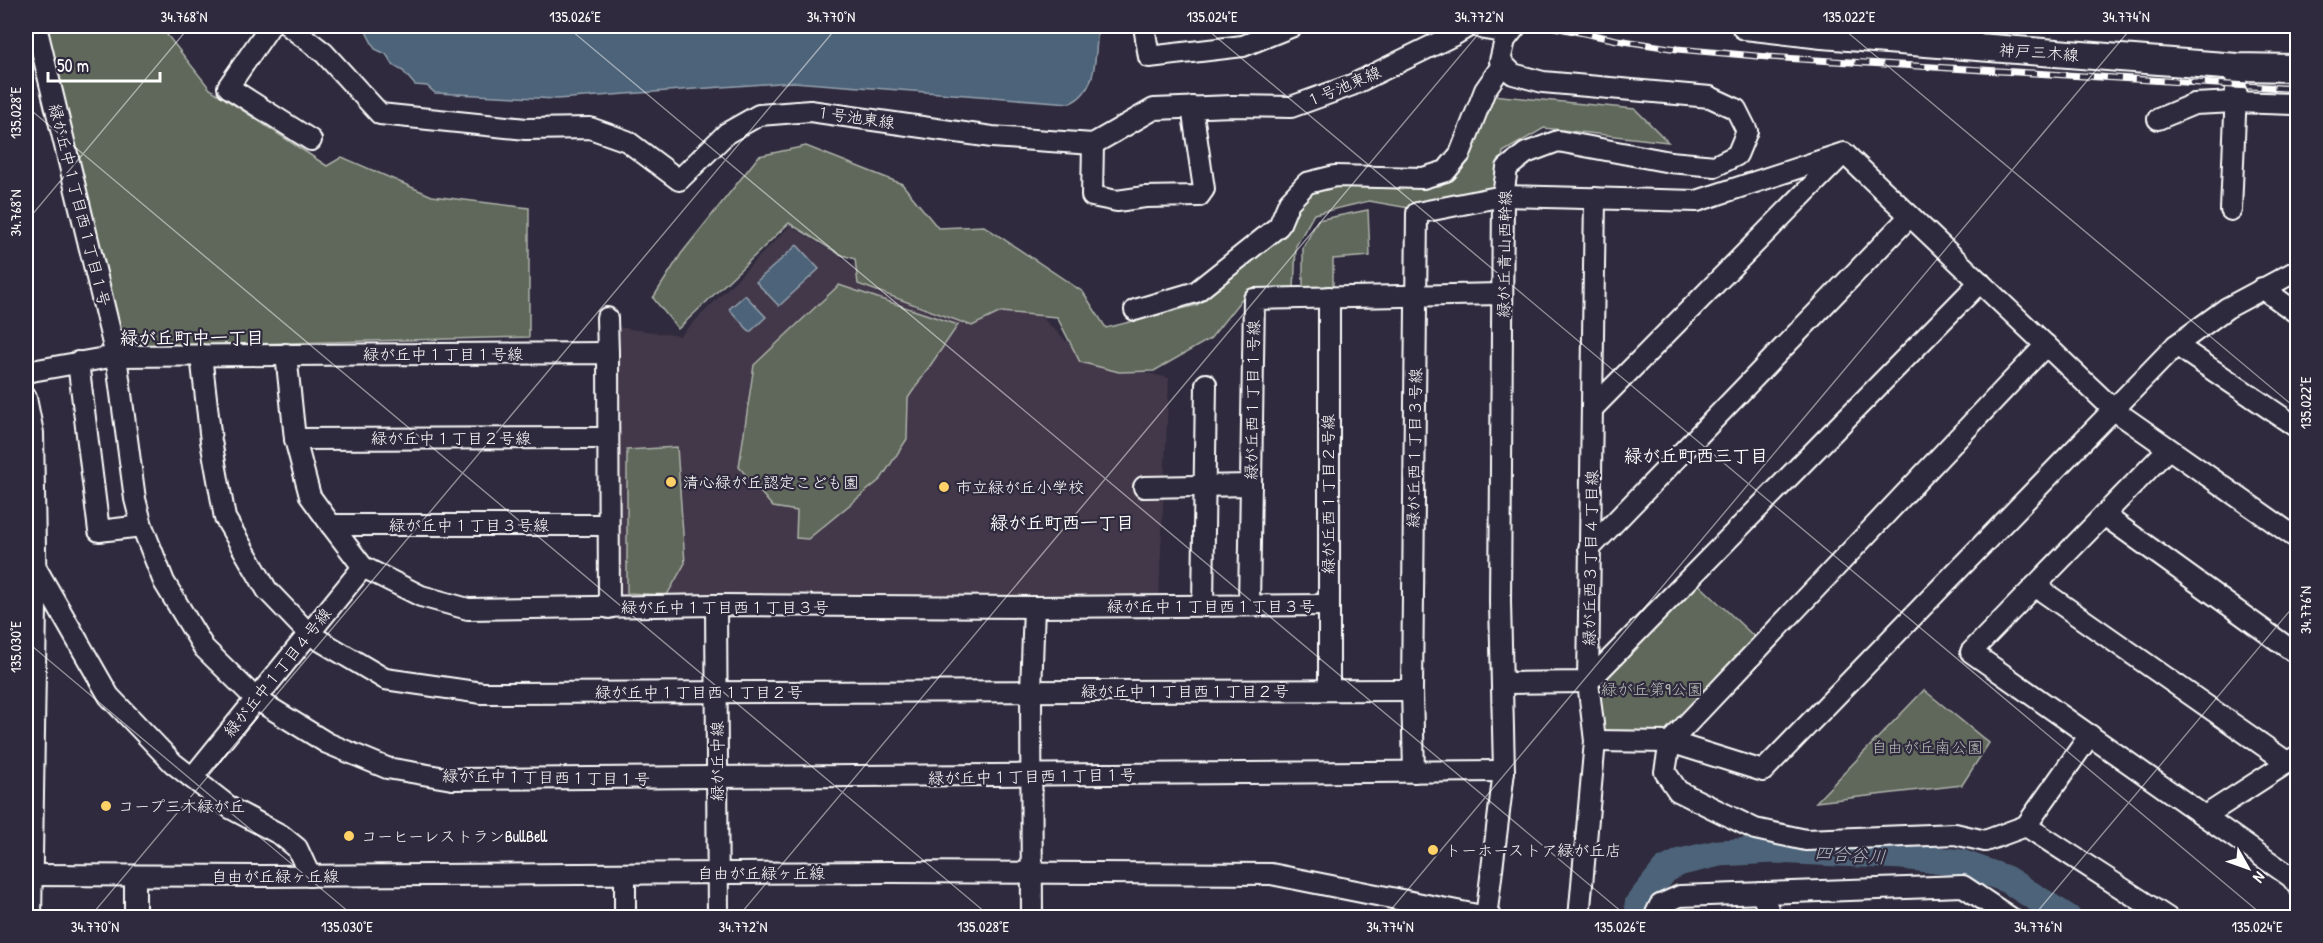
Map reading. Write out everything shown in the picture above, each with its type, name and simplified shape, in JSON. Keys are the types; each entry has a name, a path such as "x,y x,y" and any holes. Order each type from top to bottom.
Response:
{"main road":[{"name":"神戸三木線","path":"1745,26 2237,67 2295,65"}],"street":[{"name":"緑が丘中１丁目西１丁目１号","path":"36,26 116,356 135,499 142,526 164,582 204,648 256,699 327,743 387,768 452,779 1504,771"},
{"path":"270,26 228,87 311,140"},
{"name":"１号池東線","path":"289,26 324,52 380,114 526,129 591,128 627,141 679,180 727,133 759,115 810,111 992,137 1094,144 1154,109 1292,107 1352,85 1468,26"},
{"path":"1144,26 1149,57 1243,46 1293,26"},
{"path":"1477,26 1484,29 1512,29"},
{"path":"1135,310 1196,292 1279,225 1289,202 1307,183 1335,176 1423,178 1446,171 1460,154 1485,90 1503,64 1500,61 1505,40 1512,29"},
{"name":"緑が丘青山西幹線","path":"1488,917 1504,771 1500,590 1503,196 1508,168 1526,153 1558,141 1670,162 1715,166 1737,155 1747,131 1736,109 1710,97 1543,82 1513,74 1503,64"},
{"path":"2231,210 2237,67"},
{"path":"2158,119 2194,104 2235,102 2293,104"},
{"path":"1094,144 1092,196 1118,201 1145,197 1199,196 1204,189 1192,108"},
{"path":"1503,196 1697,201 1844,153"},
{"path":"1844,153 2114,410 2168,449 2294,530"},
{"path":"1592,409 1844,153"},
{"name":"緑が丘西１丁目３号線","path":"1414,772 1412,690 1417,213 1503,196"},
{"name":"緑が丘西３丁目４丁目線","path":"1579,918 1595,741 1588,682 1595,198"},
{"path":"1589,549 1910,216"},
{"path":"1595,741 1670,742 1763,771 2176,345 2227,308 2298,270"},
{"path":"1502,683 1588,682 1980,282"},
{"path":"2262,288 2298,314"},
{"name":"緑が丘西１丁目１号線","path":"1249,605 1254,299 1502,294"},
{"name":"緑が丘西１丁目２号線","path":"1329,297 1329,690"},
{"path":"607,318 609,608"},
{"path":"2046,345 1670,742 1665,772 1678,791 1755,830 1806,840 1955,834 1985,842 2026,826 2090,735"},
{"path":"2176,345 2298,428"},
{"name":"緑が丘中１丁目１号線","path":"26,372 116,356 608,352"},
{"name":"緑が丘中１丁目西１丁目３号","path":"286,354 295,439 310,496 363,567 422,596 468,609 716,605 1034,607 1328,605"},
{"name":"緑が丘中１丁目西１丁目２号","path":"201,355 211,441 225,519 267,590 309,634 386,679 482,693 1412,690"},
{"path":"78,362 99,531 142,526"},
{"path":"1203,606 1206,384"},
{"path":"26,398 33,433 36,568 28,875 30,918"},
{"name":"緑が丘中１丁目２号線","path":"295,439 607,438"},
{"path":"2168,449 1971,652 2295,878"},
{"path":"1144,487 1251,485"},
{"path":"2104,516 2298,655"},
{"name":"緑が丘中１丁目３号線","path":"331,525 608,525"},
{"name":"緑が丘中１丁目４号線","path":"192,778 363,567"},
{"path":"36,568 109,696 173,763 232,809 282,835 297,848 310,876"},
{"path":"2035,586 2292,759 2205,816"},
{"name":"緑が丘中線","path":"716,605 718,918"},
{"path":"1032,918 1031,691 1034,607"},
{"path":"2026,826 2168,918"},
{"name":"自由が丘緑ヶ丘線","path":"28,875 310,876 1032,872 1271,874 1488,917"},
{"path":"625,874 625,918"},
{"path":"135,876 135,918"},
{"path":"1654,918 1660,905 1680,896 1963,886 2011,918"},
{"path":"1761,893 1772,918"}],"shaded area":[{"name":"市立緑が丘小学校","path":"790,226 871,275 1033,309 1085,359 1169,378 1159,596 619,597 617,327 680,336"}],"green space":[{"path":"53,26 160,26 210,89 327,166 342,157 432,196 529,208 529,337 122,347 46,28"},
{"path":"1491,95 1635,109 1668,142 1544,128 1503,152 1496,189 1409,208 1369,201 1314,214 1296,246 1294,289 1248,291 1210,339 1154,371 1119,372 1080,362 1057,317 1001,312 972,326 858,284 855,259 839,254 789,223 678,329 653,298 681,254 759,156 806,146 902,184 938,228 984,226 1083,292 1106,328 1197,305 1285,233 1299,202 1315,189 1348,183 1440,186 1468,162"},
{"path":"1368,210 1370,256 1333,259 1333,288 1303,288 1303,248 1318,220"},
{"path":"839,285 958,325 908,398 907,439 881,479 808,539 796,538 797,511 773,507 739,467 754,365"},
{"path":"677,447 685,563 667,595 627,593 627,450"},
{"name":"緑が丘第9公園","path":"1691,577 1762,644 1670,742 1595,741 1588,682"},
{"name":"自由が丘南公園","path":"1924,690 1989,743 1962,785 1816,802"}],"water":[{"path":"363,26 1098,26 1091,80 1086,90 1070,103 793,82 557,99 435,93 427,86 415,85 403,71 394,66 386,54 375,49"},
{"path":"797,245 819,269 779,306 756,282"},
{"path":"745,295 766,317 750,332 729,309"}],"waterway":[{"name":"四合谷川","path":"1638,904 1665,870 1681,862 1719,853 1774,850 1903,856 1961,863 2006,879 2068,918"}],"railway":[{"path":"1550,26 1617,40 1677,49 1768,57 2298,89"}],"place":[{"name":"清心緑が丘認定こども園","path":"671,482"},
{"name":"市立緑が丘小学校","path":"944,487"},
{"name":"コープ三木緑が丘","path":"106,806"},
{"name":"コーヒーレストランBullBell","path":"349,836"},
{"name":"トーホーストア緑が丘店","path":"1433,850"}],"district":[{"name":"緑が丘町中一丁目","path":"192,338"},
{"name":"緑が丘町西三丁目","path":"1696,456"},
{"name":"緑が丘町西一丁目","path":"1062,523"}]}
